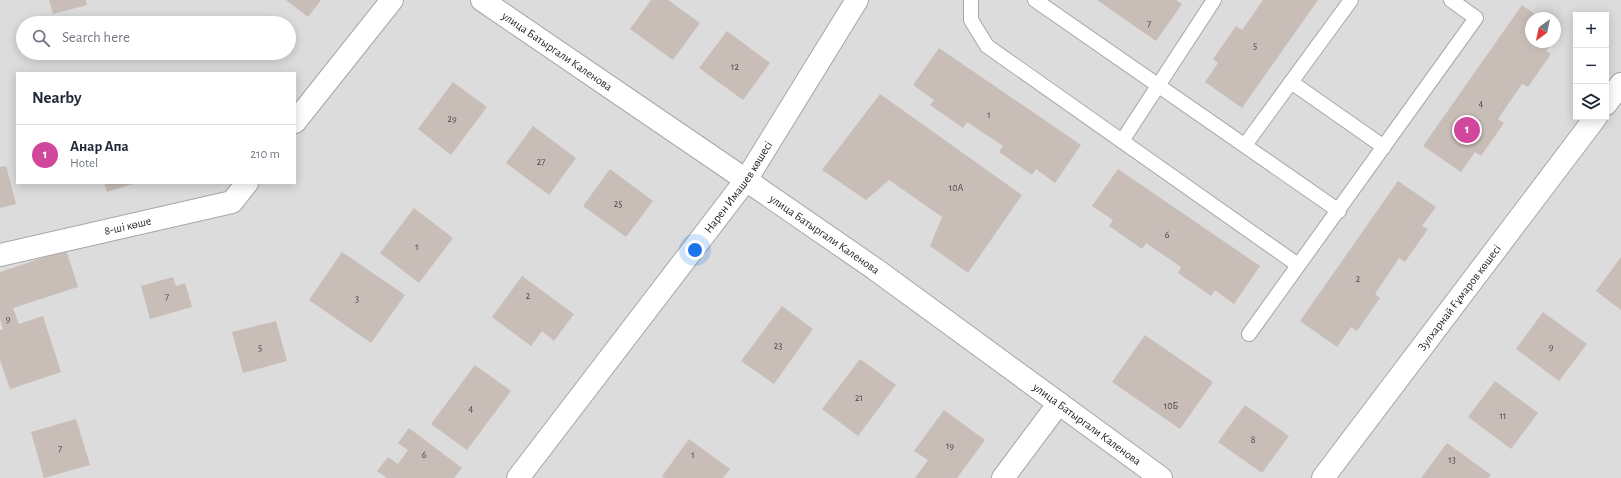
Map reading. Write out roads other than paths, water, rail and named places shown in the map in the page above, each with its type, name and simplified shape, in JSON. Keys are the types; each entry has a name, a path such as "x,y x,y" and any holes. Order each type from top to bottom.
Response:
{"street":[{"path":"296,121 392,0"},
{"name":"улица Батыргали Каленова","path":"482,0 875,270 1161,478"},
{"name":"Нарен Имашев көшесi","path":"518,478 746,180 857,0"},
{"path":"1609,100 1621,84"},
{"name":"Зулхарнай Ғұмаров көшесі","path":"1323,478 1594,120"},
{"name":"8-шi көше","path":"0,256 232,202 246,184"},
{"path":"1003,478 1059,403"}],"lane":[{"path":"970,0 971,20 987,46 1298,265"},
{"path":"1035,0 1339,211"},
{"path":"1122,141 1214,0"},
{"path":"1245,145 1350,0"},
{"path":"1249,334 1298,265 1339,211 1476,18 1451,0"},
{"path":"1290,82 1384,147"}],"place":[{"name":"Анар Апа","path":"1467,130"}]}
